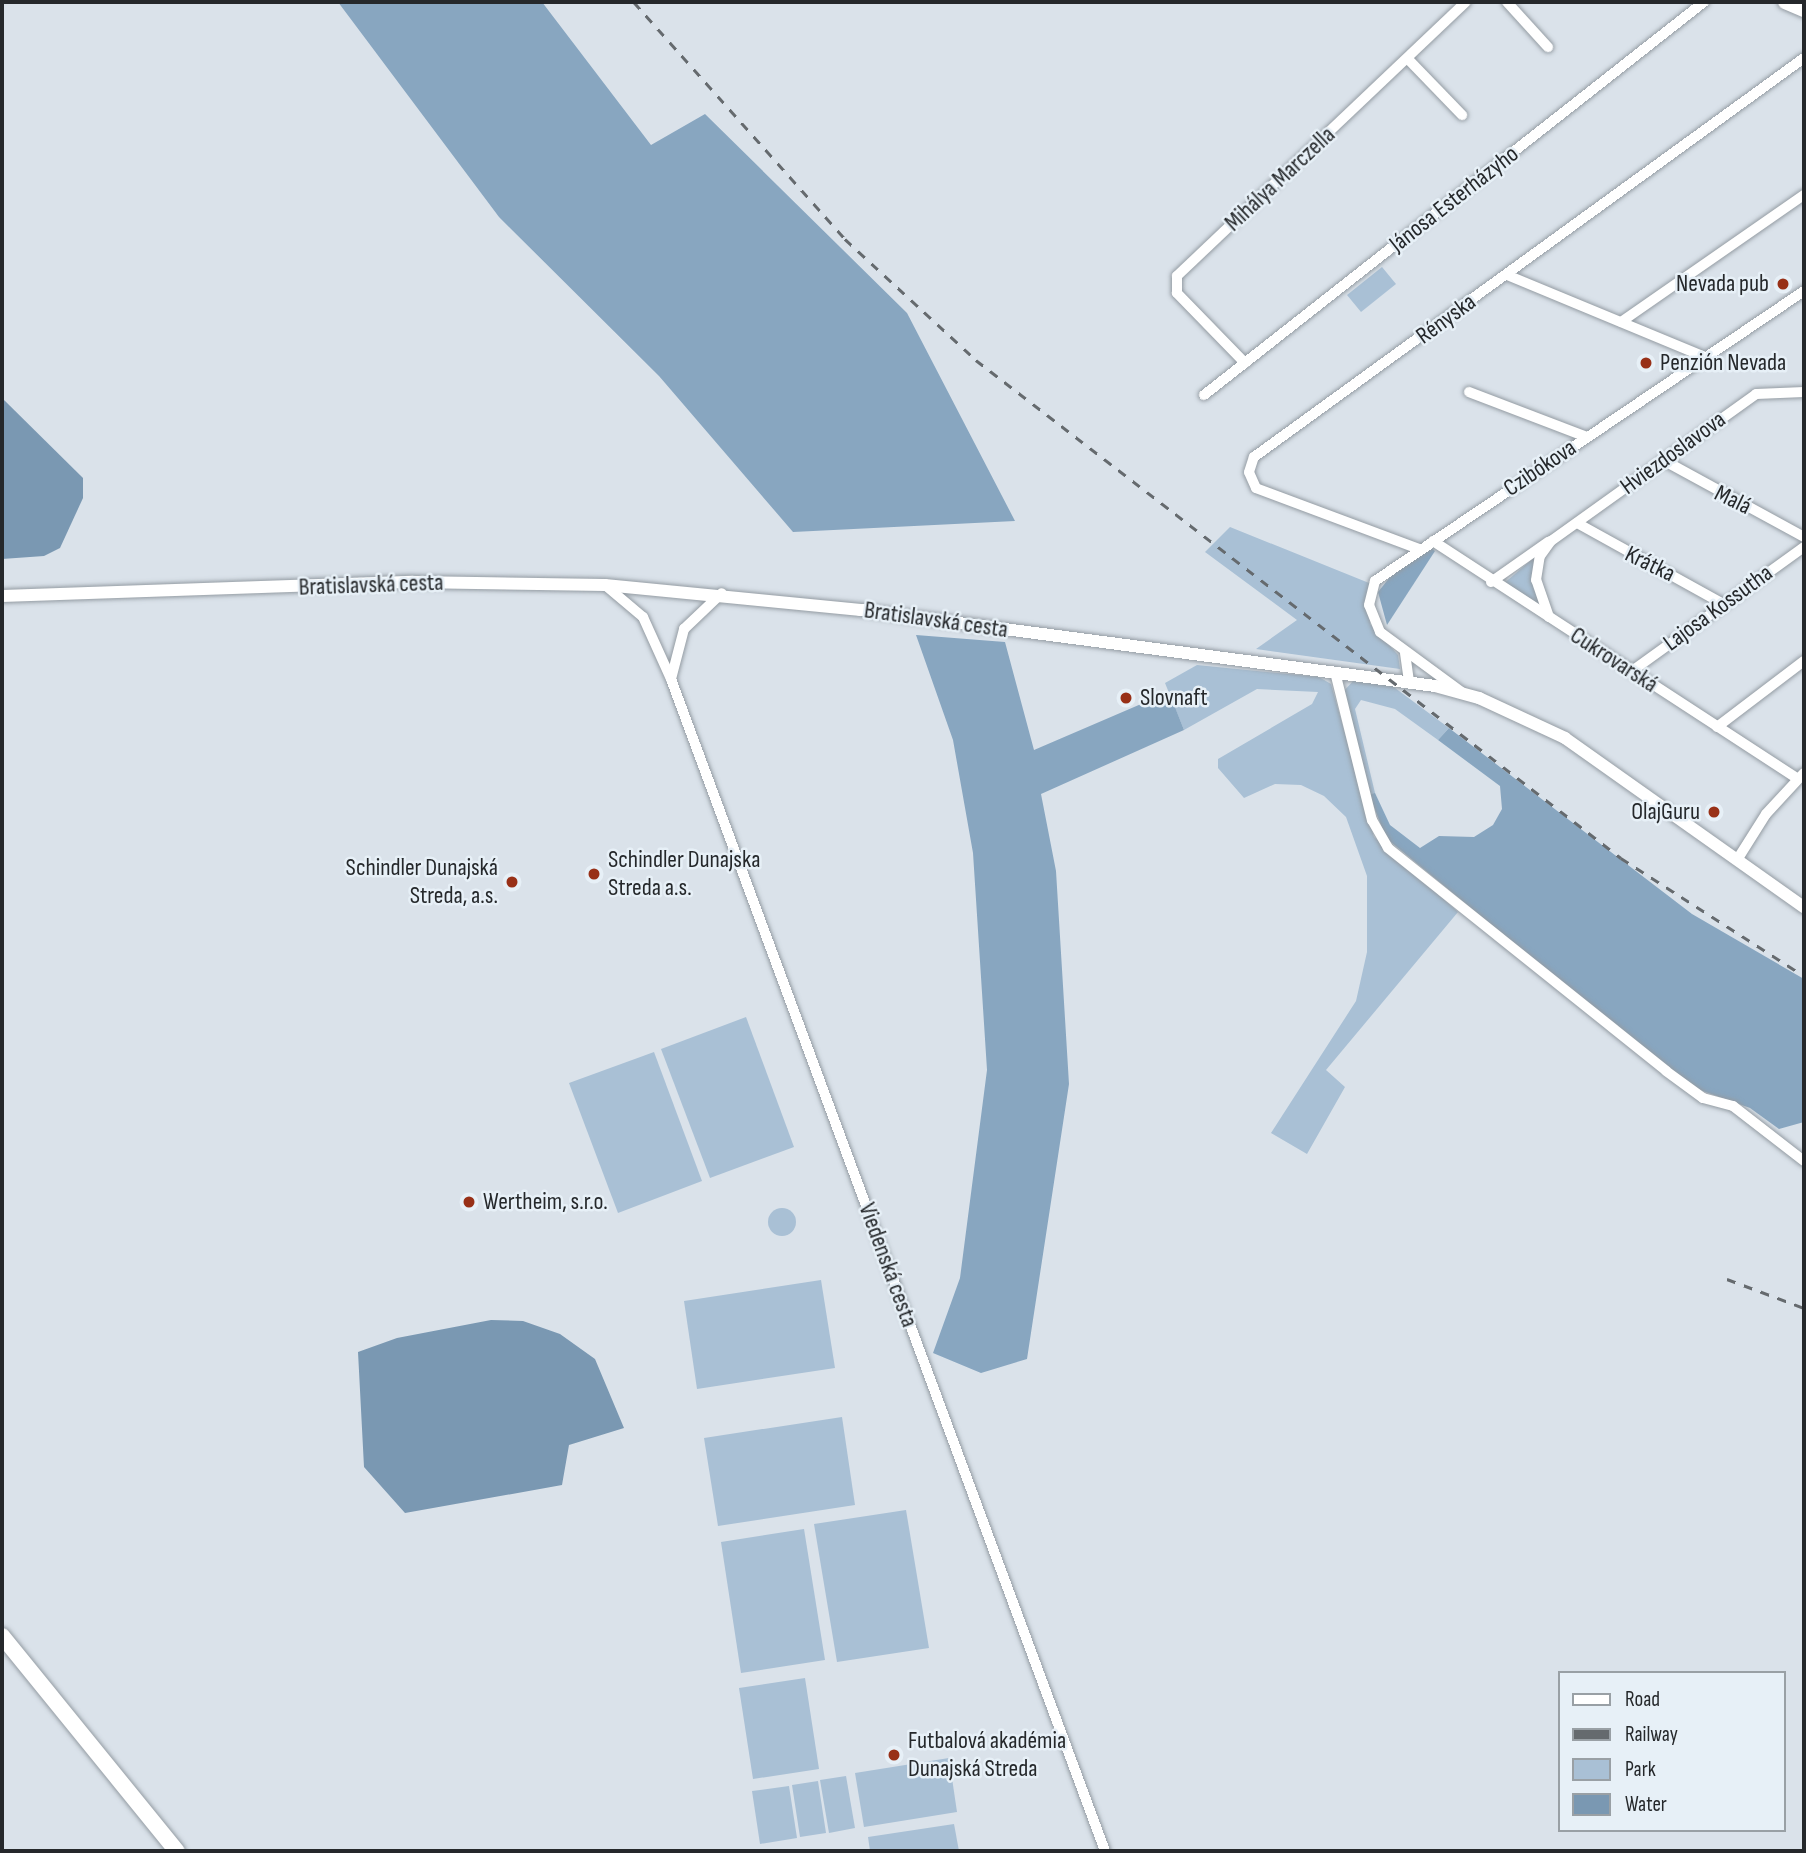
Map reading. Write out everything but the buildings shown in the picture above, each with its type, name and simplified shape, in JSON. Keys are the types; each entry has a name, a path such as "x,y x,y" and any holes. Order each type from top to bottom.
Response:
{"main road":[{"path":"1784,2 1804,10"},
{"path":"2,1636 177,1851"}],"street":[{"name":"Mihálya Marczella","path":"1245,363 1177,293 1177,276 1466,2"},
{"path":"1507,2 1548,47"},
{"name":"Jánosa Esterházyho","path":"1204,395 1704,2"},
{"name":"Rényska","path":"1419,549 1256,488 1249,472 1254,457 1804,58"},
{"path":"1408,59 1462,115"},
{"path":"1622,322 1804,195"},
{"path":"1507,275 1705,357"},
{"name":"Czibókova","path":"1463,693 1402,649 1374,624 1370,593 1384,573 1804,291"},
{"path":"1469,392 1587,436"},
{"name":"Hviezdoslavova","path":"1491,582 1756,394 1804,392"},
{"name":"Malá","path":"1663,460 1804,537"},
{"name":"Krátka","path":"1577,523 1723,604"},
{"name":"Cukrovarská","path":"1433,541 1491,582 1717,727 1800,775"},
{"path":"1551,541 1540,556 1536,580 1551,620"},
{"name":"Lajosa Kossutha","path":"1632,671 1804,547"},
{"name":"Bratislavská cesta","path":"2,596 413,582 605,585 722,593 1409,682 1463,693 1565,738 1804,907"},
{"name":"Viedenská cesta","path":"605,585 643,617 671,679 1105,1851"},
{"path":"671,679 684,629 722,593"},
{"path":"1402,649 1411,663 1409,682"},
{"path":"1717,727 1804,662"},
{"path":"1335,672 1372,820 1388,848 1666,1071 1703,1098 1733,1106 1804,1161"},
{"path":"1737,860 1800,775"}],"green space":[{"path":"1382,267 1396,284 1361,312 1347,295"},
{"path":"1230,527 1369,583 1370,624 1398,655 1400,669 1256,649 1297,620 1205,552"},
{"path":"1537,555 1532,579 1541,612 1502,585"},
{"path":"1197,665 1319,677 1331,684 1374,837 1458,912 1326,1070 1345,1087 1307,1154 1271,1133 1356,1001 1367,952 1367,876 1346,817 1324,796 1301,785 1275,784 1244,798 1218,768 1218,759 1312,704 1318,692 1257,689 1184,730 1165,683"},
{"path":"1354,680 1391,685 1449,728 1438,740 1395,709 1361,700 1355,709 1375,793 1369,794 1342,693"},
{"path":"746,1017 794,1147 710,1178 661,1049"},
{"path":"654,1052 702,1181 618,1213 569,1083"},
{"path":"782,1208 792,1212 796,1222 792,1232 782,1236 772,1232 768,1222 772,1212"},
{"path":"821,1280 835,1368 697,1389 684,1301"},
{"path":"842,1417 855,1505 718,1526 704,1438"},
{"path":"906,1510 929,1648 837,1662 814,1524"},
{"path":"804,1529 825,1660 741,1673 721,1542"},
{"path":"805,1678 819,1769 753,1779 739,1688"},
{"path":"949,1758 957,1812 864,1827 855,1773"},
{"path":"846,1776 855,1828 829,1833 820,1780"},
{"path":"818,1781 826,1833 800,1837 792,1785"},
{"path":"789,1786 797,1838 760,1844 752,1791"},
{"path":"954,1824 959,1851 870,1851 868,1837"}],"shaded area":[{"path":"338,2 542,2 651,145 705,114 907,313 1015,521 793,532 659,376 499,217"},
{"path":"1431,548 1435,551 1387,625 1378,592 1394,572"},
{"path":"916,635 1005,642 1034,750 1169,692 1184,730 1041,794 1056,871 1069,1084 1027,1359 981,1373 933,1353 960,1278 987,1070 973,853 953,740"},
{"path":"1449,728 1692,914 1804,979 1804,1122 1779,1129 1750,1108 1686,1085 1386,838 1369,794 1375,793 1390,825 1420,848 1439,836 1474,837 1493,825 1502,809 1500,786 1438,740"}],"water":[{"path":"2,398 83,478 83,498 60,548 44,556 2,559"},
{"path":"491,1320 523,1321 560,1334 595,1359 624,1428 569,1445 562,1485 405,1513 364,1467 358,1352 397,1338"}],"railway":[{"path":"634,2 845,239 976,360 1621,858 1804,976"},
{"path":"1727,1279 1804,1308"}],"place":[{"name":"Nevada pub","path":"1783,284"},
{"name":"Penzión Nevada","path":"1646,363"},
{"name":"Slovnaft","path":"1126,698"},
{"name":"OlajGuru","path":"1714,812"},
{"name":"Schindler Dunajska Streda a.s.","path":"594,874"},
{"name":"Schindler Dunajská Streda, a.s.","path":"512,882"},
{"name":"Wertheim, s.r.o.","path":"469,1202"},
{"name":"Futbalová akadémia Dunajská Streda","path":"894,1755"}]}
